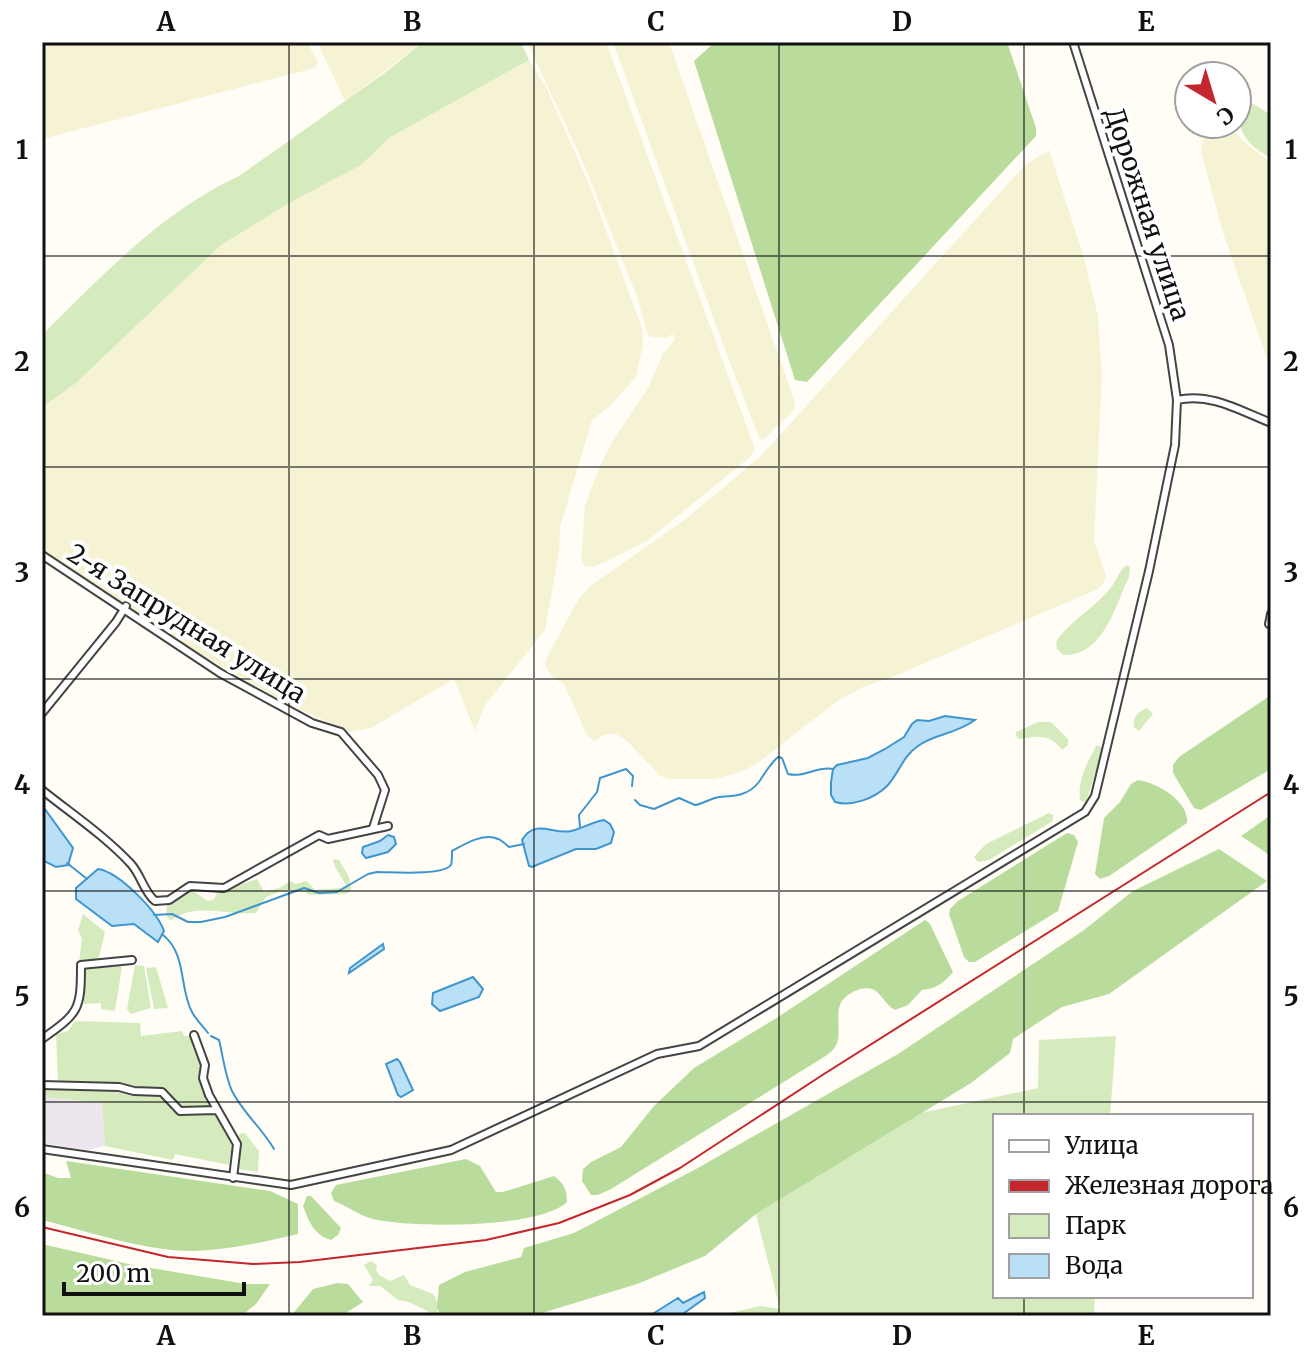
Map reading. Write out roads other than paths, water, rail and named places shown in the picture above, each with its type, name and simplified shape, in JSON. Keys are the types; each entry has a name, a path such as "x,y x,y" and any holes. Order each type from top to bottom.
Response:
{"street":[{"name":"Дорожная улица","path":"42,1149 291,1185 451,1150 657,1054 699,1046 1085,812 1095,796 1149,571 1175,445 1177,400 1169,345 1073,42"},
{"path":"1177,400 1188,397 1210,399 1271,423"},
{"name":"2-я Запрудная улица","path":"42,555 220,673 312,723 341,732 378,775 385,790 373,828"},
{"path":"42,713 125,608"},
{"path":"1269,624 1271,614"},
{"path":"42,790 134,867 155,901 169,900 190,886 224,888 319,835 328,839 388,826"},
{"path":"42,1039 71,1018 81,999 81,965 132,960"},
{"path":"194,1035 205,1065 203,1078 237,1144 233,1178"},
{"path":"42,1085 119,1087 162,1092 180,1111 217,1110"}],"water":[{"path":"945,716 975,720 918,746 887,786 876,794 856,802 835,802 831,795 831,782 833,769 837,765 868,758 885,749 904,737 917,720 929,721"},
{"path":"42,805 73,848 68,865 56,867 42,860"},
{"path":"604,820 614,832 611,843 596,849 576,849 529,866 522,840 527,833 538,829 571,831"},
{"path":"388,835 394,837 396,844 388,852 366,858 362,853 363,847"},
{"path":"98,869 116,877 146,903 164,931 158,942 134,924 112,926 76,899 76,888"},
{"path":"383,944 384,949 349,973 350,968"},
{"path":"473,977 483,989 479,997 440,1011 432,1004 433,993"},
{"path":"397,1059 413,1090 401,1097 386,1064"},
{"path":"704,1292 705,1298 680,1316 651,1315 678,1298 683,1303"}],"waterway":[{"path":"635,800 654,809 679,798 695,805 740,794 755,787 778,757 782,758 788,774 833,769"},
{"path":"580,828 579,815 597,792 600,778 626,769 633,776 632,786"},
{"path":"154,915 172,914 188,922 201,922 225,917 304,888 319,893 337,892 377,872 438,871 451,865 452,851 480,838 492,837 509,847 524,844"},
{"path":"67,863 87,879"},
{"path":"163,935 176,952 192,1012 208,1033"},
{"path":"211,1036 219,1040 232,1091 274,1149"}],"railway":[{"path":"42,1227 168,1257 253,1264 300,1262 486,1240 559,1223 630,1195 680,1168 1271,792"}]}
